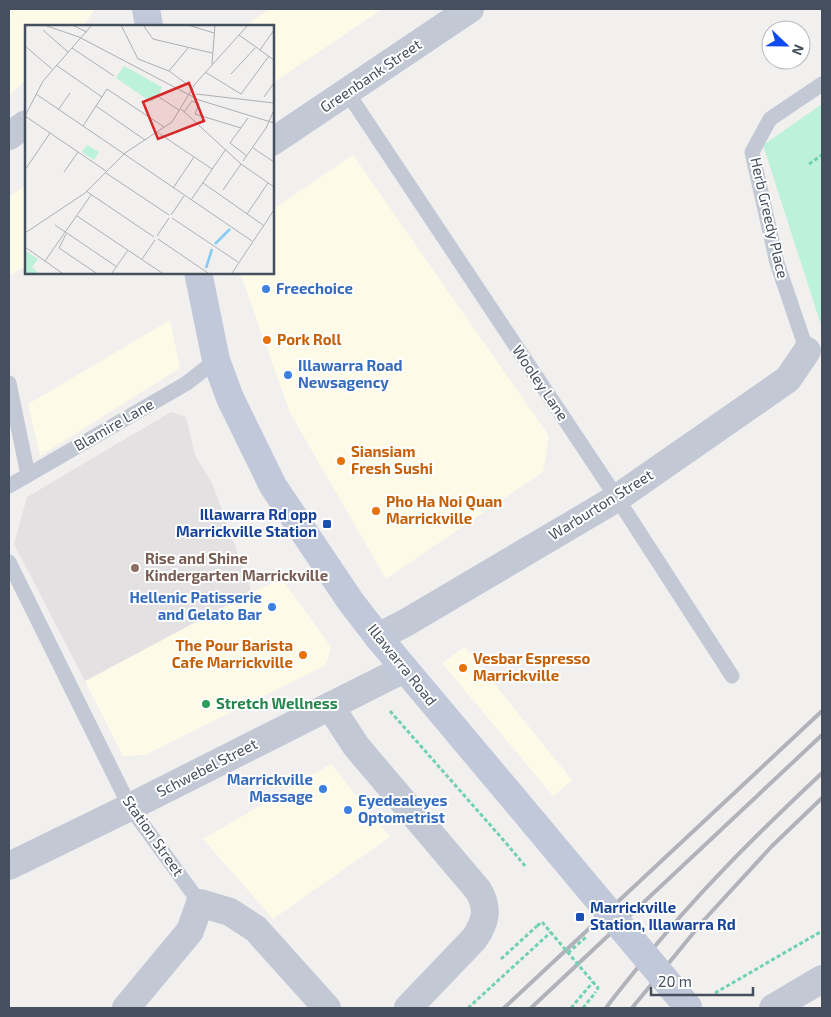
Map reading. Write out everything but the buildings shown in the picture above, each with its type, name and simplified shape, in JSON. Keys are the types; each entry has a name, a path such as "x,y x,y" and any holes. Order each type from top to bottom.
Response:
{"main road":[{"path":"146,9 149,25"},
{"name":"Illawarra Road","path":"198,274 216,360 230,398 273,486 351,602 404,669 535,824 696,1004"}],"street":[{"name":"Greenbank Street","path":"274,141 470,9"},
{"path":"9,136 25,125"},
{"name":"Warburton Street","path":"378,637 407,622 616,498 788,380 807,351"},
{"name":"Schwebel Street","path":"9,866 404,669"},
{"path":"330,706 356,746 483,898 486,917 482,928 474,939 408,1008"},
{"path":"126,1008 190,931 200,903 230,912 256,929 327,1008"},
{"path":"773,1008 822,979"}],"lane":[{"name":"Herb Greedy Place","path":"807,351 777,263 752,152 770,119 822,84"},
{"name":"Wooley Lane","path":"347,92 732,676"},
{"name":"Blamire Lane","path":"9,486 187,383 216,360"},
{"path":"9,383 28,475"},
{"name":"Station Street","path":"9,562 130,807 200,903"}],"path":[{"path":"809,164 822,155"},
{"path":"384,704 506,843"},
{"path":"497,963 542,922 598,988 583,1008"},
{"path":"696,1004 822,931"},
{"path":"468,1008 551,932"},
{"path":"568,953 586,936"},
{"path":"571,1008 593,982"}],"shaded area":[{"path":"9,9 95,9 84,25 25,25 25,81 9,95"},
{"path":"270,9 382,9 274,82 274,25 246,25"},
{"path":"353,155 549,436 543,472 386,579 290,413 240,274 274,274 274,208"},
{"path":"25,186 25,267 9,276 9,197"},
{"path":"170,320 180,368 40,456 28,404"},
{"name":"Rise and Shine Kindergarten Marrickville","path":"171,412 186,417 195,455 212,483 252,592 85,681 14,544 27,497"},
{"path":"282,579 331,647 326,665 145,755 123,756 85,681 252,592"},
{"path":"465,647 572,780 553,796 442,663"},
{"path":"331,764 390,837 273,919 203,839"}],"green space":[{"path":"822,104 822,328 763,145"}],"railway":[{"path":"504,1008 822,711"},
{"path":"531,1008 822,735"},
{"path":"606,1008 660,940 704,890 750,842 822,773"},
{"path":"632,1008 704,920 772,846 822,798"}],"place":[{"name":"Freechoice","path":"266,289"},
{"name":"Pork Roll","path":"267,340"},
{"name":"Illawarra Road Newsagency","path":"288,375"},
{"name":"Siansiam Fresh Sushi","path":"341,461"},
{"name":"Pho Ha Noi Quan Marrickville","path":"376,511"},
{"name":"Illawarra Rd opp Marrickville Station","path":"327,524"},
{"name":"Rise and Shine Kindergarten Marrickville","path":"135,568"},
{"name":"Hellenic Patisserie and Gelato Bar","path":"272,607"},
{"name":"The Pour Barista Cafe Marrickville","path":"303,655"},
{"name":"Vesbar Espresso Marrickville","path":"463,668"},
{"name":"Stretch Wellness","path":"206,704"},
{"name":"Marrickville Massage","path":"323,789"},
{"name":"Eyedealeyes Optometrist","path":"348,810"},
{"name":"Marrickville Station, Illawarra Rd","path":"580,917"}]}
